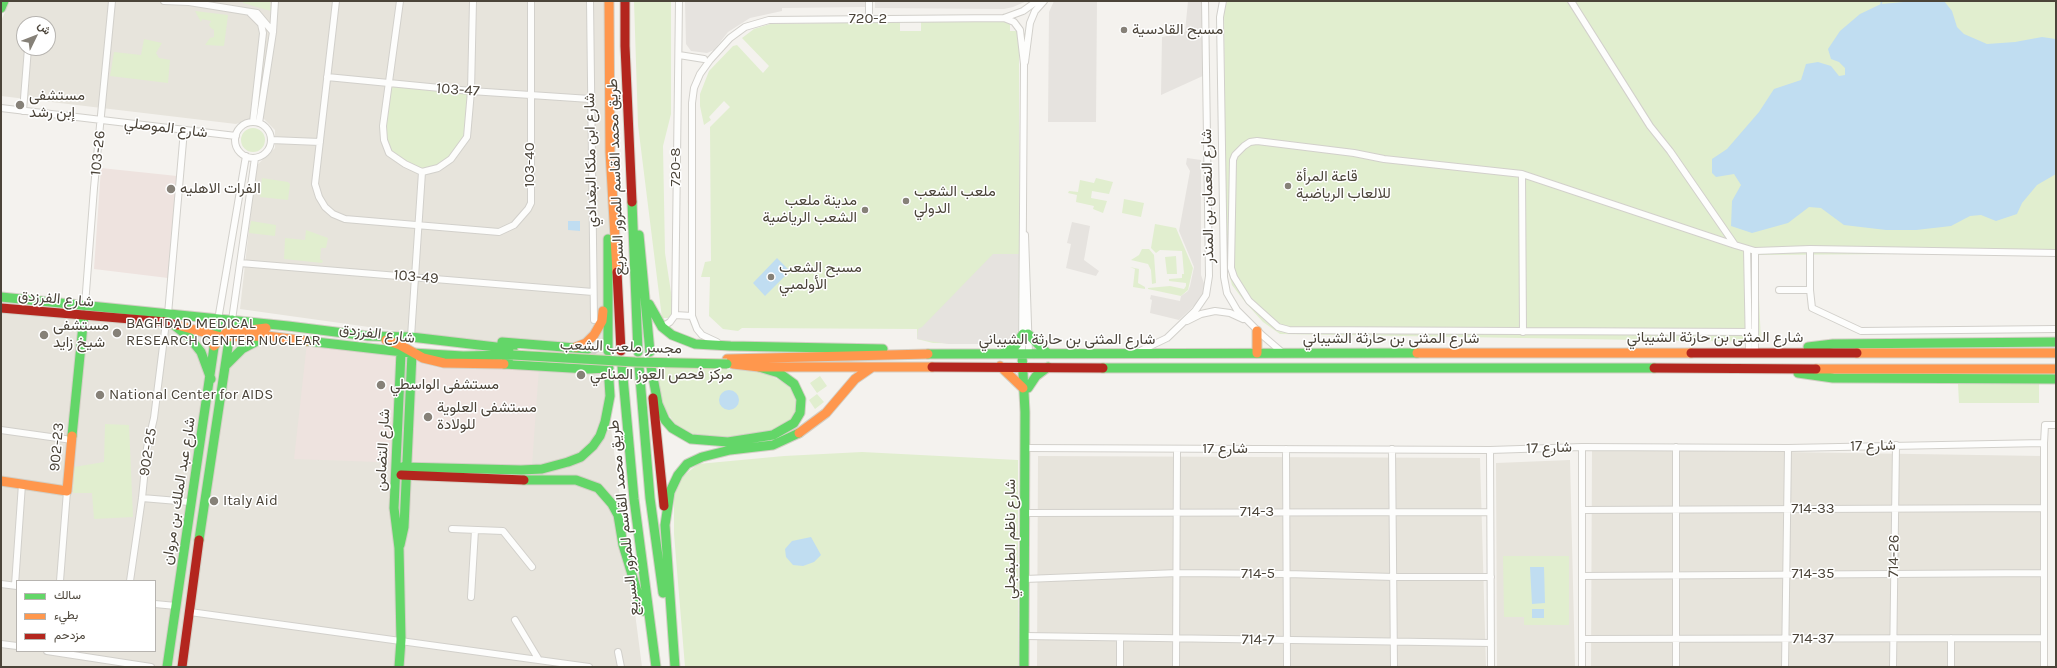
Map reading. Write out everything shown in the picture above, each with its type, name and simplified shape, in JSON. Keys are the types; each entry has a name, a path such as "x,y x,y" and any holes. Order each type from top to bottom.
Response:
{"main road":[{"path":"1,8 4,1"},
{"name":"طريق محمد القاسم للمرور السريع","path":"609,1 608,46 610,152 621,351"},
{"name":"طريق محمد القاسم للمرور السريع","path":"624,1 638,352"},
{"path":"629,150 646,298 650,352"},
{"path":"608,351 607,285 610,152"},
{"path":"576,347 586,343 602,321 607,285"},
{"name":"شارع الفرزدق","path":"1,297 85,305 168,319 222,338 266,336 463,356 513,352"},
{"path":"646,298 662,327 672,334 695,344 885,349 928,354"},
{"name":"شارع الفرزدق","path":"1,308 84,315 232,320 368,336 413,338 513,352"},
{"name":"902-23","path":"67,491 84,315"},
{"path":"168,319 195,344 206,363 211,379"},
{"name":"شارع عبد الملك بن مروان","path":"182,667 198,547 226,365 218,320"},
{"name":"شارع عبد الملك بن مروان","path":"167,667 190,502 211,379 222,338 232,320"},
{"path":"222,338 288,326"},
{"path":"1257,331 1257,353"},
{"path":"1001,354 1016,345 1025,334 1048,354"},
{"path":"413,338 433,335 576,347 588,350"},
{"path":"226,365 242,349 266,336"},
{"path":"368,336 391,342 406,351 444,363 532,364 588,369 608,367 610,396 605,422 600,436 593,446 581,457 542,469 407,472"},
{"path":"1772,352 1833,344 2056,342"},
{"name":"شارع التضامن","path":"399,667 401,640 399,527 396,471 406,351"},
{"name":"شارع التضامن","path":"399,527 407,472 406,351"},
{"name":"مجسر ملعب الشعب","path":"513,352 627,362 727,361"},
{"name":"شارع المثنى بن حارثة الشيباني","path":"727,361 928,354 1752,352 2056,353"},
{"name":"شارع ناظم الطبقجلي","path":"1024,667 1026,354"},
{"name":"شارع المثنى بن حارثة الشيباني","path":"727,361 759,367 871,368 1000,366 1171,369 2056,369"},
{"path":"588,369 596,365"},
{"name":"طريق محمد القاسم للمرور السريع","path":"622,366 634,499 656,667"},
{"name":"طريق محمد القاسم للمرور السريع","path":"639,366 650,498 674,667"},
{"path":"1000,366 1025,388 1036,376 1048,367"},
{"path":"674,667 665,525 651,367 658,404 665,420 672,428 691,439 728,442 773,435 794,423 800,413 801,399 794,384 783,375 759,367"},
{"path":"665,525 670,492 678,475 687,464 714,454 774,445 792,438 819,419 851,383 871,368"},
{"path":"1760,368 1833,378 2056,379"},
{"path":"195,471 209,473"},
{"path":"396,471 490,480 576,480 589,483 598,488 606,495 618,515 623,545 652,642"},
{"path":"1,481 67,491"},
{"path":"184,545 198,547"}],"street":[{"name":"103-26","path":"85,305 112,1"},
{"path":"164,1 189,2 257,13 273,32"},
{"path":"230,8 234,1"},
{"path":"256,123 273,32 275,1"},
{"name":"103-40","path":"336,1 315,184 319,197 325,207 333,214 345,219 499,232 509,228 524,214 531,203 531,1"},
{"path":"400,1 383,126 384,140 389,153 405,164 422,172 438,168 452,159 467,137 471,91 473,1"},
{"name":"شارع ابن ملكا البغدادي","path":"590,1 590,99 594,320"},
{"name":"720-8","path":"675,315 676,118 679,55 679,1"},
{"path":"869,1 869,19"},
{"name":"720-2","path":"707,60 734,34 745,27 761,21 778,19 1004,18 1032,9 1037,1"},
{"path":"1024,64 1032,9 1044,1"},
{"name":"شارع النعمان بن المنذر","path":"1133,354 1167,338 1195,311 1206,295 1209,276 1205,1"},
{"name":"شارع النعمان بن المنذر","path":"1223,1 1220,17 1224,277 1227,293 1237,310 1257,331 1283,353"},
{"path":"1571,1 1650,126 1670,151 1735,245"},
{"path":"249,12 261,24 263,33 256,123"},
{"path":"1017,14 1015,20 1021,33 1024,64 1024,231 1027,243 1026,354"},
{"path":"1004,18 1017,24"},
{"path":"679,55 707,60"},
{"path":"23,111 27,56"},
{"name":"720-8","path":"707,60 697,81 692,103 692,316 697,329 702,335 730,346"},
{"name":"103-47","path":"327,77 471,91 590,99"},
{"name":"شارع الموصلي","path":"1,108 236,136"},
{"path":"256,123 267,130 271,140 268,150 264,154 255,158 246,156 239,151 236,144 236,136 242,126 256,123"},
{"name":"902-25","path":"130,580 142,498 147,448 154,418 168,319 184,130"},
{"path":"271,140 320,142"},
{"path":"1752,332 1289,330 1270,322 1249,301 1234,277 1230,257 1233,160 1235,155 1250,142 1258,141 1354,153 1384,159 1522,174 1755,251 1810,249 2056,253"},
{"path":"218,320 246,156"},
{"path":"232,320 255,158"},
{"path":"413,338 415,277 422,172"},
{"path":"1522,174 1523,332"},
{"path":"1747,249 1752,332"},
{"path":"1810,249 1810,290 1812,308 1861,331 2056,329"},
{"path":"1752,352 1755,251"},
{"name":"103-49","path":"240,263 593,292"},
{"path":"1779,290 1810,290"},
{"path":"1181,324 1201,314 1214,311 1230,313 1246,320"},
{"path":"662,327 670,322 675,315 692,316"},
{"path":"2044,667 2044,443 2045,425 2056,425"},
{"path":"1,430 72,440"},
{"name":"شارع 17","path":"1025,448 1490,450 1582,447 1788,448 2044,443"},
{"name":"714-26","path":"1893,667 1896,445"},
{"path":"1582,447 1582,667"},
{"path":"1676,447 1676,667"},
{"path":"1785,667 1788,448"},
{"path":"1176,667 1178,573 1177,449"},
{"path":"1286,449 1287,667"},
{"path":"1392,449 1394,667"},
{"path":"1490,450 1491,667"},
{"path":"16,580 22,484"},
{"name":"902-23","path":"60,580 67,491"},
{"path":"142,498 190,502"},
{"name":"714-33","path":"1582,510 2044,508"},
{"name":"714-3","path":"1024,512 1490,512"},
{"path":"452,529 503,531 532,567"},
{"path":"471,597 475,530"},
{"name":"714-5","path":"1024,579 1178,573 1394,577 1491,577"},
{"name":"714-35","path":"1582,576 2044,573"},
{"path":"1,584 16,586"},
{"path":"156,604 176,606"},
{"path":"190,612 589,667"},
{"path":"515,620 540,660"},
{"name":"714-7","path":"1024,636 1491,643"},
{"path":"1120,638 1120,667"},
{"path":"1951,638 1951,667"},
{"name":"714-37","path":"1582,639 2044,638"},
{"path":"1,644 16,646"},
{"path":"54,652 151,667"},
{"path":"618,652 621,667"}],"shaded area":[{"path":"10,1 605,1 612,361 240,309 256,166 275,148 275,130 263,118 255,117 236,124 1,96 1,21"},
{"path":"685,1 865,1 865,7 782,8 782,11 750,18 728,32 714,50 707,53 691,51 686,44"},
{"path":"875,1 1027,1 1004,9 875,8"},
{"path":"1054,1 1097,1 1096,122 1048,122 1049,12"},
{"path":"1188,1 1204,1 1205,75 1161,95 1162,37 1185,32"},
{"path":"1187,158 1201,160 1201,275 1205,286 1204,294 1200,300 1179,320 1150,313 1152,300 1150,299 1151,295 1180,301 1181,296 1188,291 1190,286 1194,267 1179,231 1190,171 1186,164"},
{"path":"101,168 177,176 168,278 94,269"},
{"path":"1072,222 1090,226 1084,260 1099,271 1096,276 1066,268 1071,244 1067,243"},
{"path":"993,254 1019,254 1018,330 1014,340 1000,344 948,344 917,339 918,329 922,327"},
{"path":"1,306 603,366 642,667 1,667"},
{"path":"307,342 539,368 532,465 294,459"},
{"path":"1592,449 2042,456 2041,667 1591,667"},
{"path":"1038,456 1480,458 1486,667 1037,667"},
{"path":"1570,460 1575,667 1497,667 1496,463"}],"green space":[{"path":"243,1 270,1 271,11 243,3"},
{"path":"634,1 671,1 671,114 663,146 665,253 674,312 668,318 662,318 638,125"},
{"path":"1228,1 2056,1 2056,253 1757,255 1761,342 1280,334 1263,322 1232,285 1226,262 1224,7"},
{"path":"195,11 228,15 224,46 205,45 210,38 214,37 214,30 209,25 211,21 202,19 201,22"},
{"name":"مدينة ملعب الشعب الرياضية","path":"1010,21 1010,31 1019,31 1019,254 1018,330 1010,342 1000,344 933,343 917,339 917,329 742,328 738,331 723,329 709,316 710,277 701,277 705,262 711,261 710,127 730,107 724,101 709,117 711,120 704,125 700,106 700,94 709,71 733,46 737,45 763,73 769,66 742,38 754,29 770,24 900,22 900,31 921,31 921,22"},
{"path":"144,39 162,43 156,53 159,58 170,60 168,83 110,76 114,52 141,55"},
{"path":"389,84 468,93 469,109 467,137 451,159 422,172 389,156 383,126"},
{"path":"253,128 262,131 265,140 262,149 253,152 244,149 241,140 244,131"},
{"path":"262,178 288,182 290,184 288,200 260,197"},
{"path":"1096,178 1113,182 1109,194 1092,191 1091,198 1107,201 1103,213 1093,209 1094,206 1076,202 1077,195 1068,193 1069,191 1078,192 1080,180 1094,183"},
{"path":"1124,199 1144,203 1141,217 1122,213"},
{"path":"251,221 276,225 275,236 249,233"},
{"path":"1155,224 1176,228 1193,268 1188,290 1181,296 1148,289 1170,286 1184,289 1186,286 1186,283 1169,281 1169,279 1182,278 1182,274 1184,274 1182,251 1160,250 1156,253 1151,248"},
{"path":"306,230 328,238 326,248 321,248 320,259 323,261 322,263 284,259 285,238 305,240"},
{"path":"1142,249 1149,249 1154,255 1156,283 1152,284 1151,270 1148,264 1131,260 1139,255"},
{"path":"1176,256 1177,274 1167,274 1165,257"},
{"path":"1130,267 1139,269 1138,283 1145,287 1145,289 1133,287 1135,269"},
{"path":"657,367 746,370 767,374 787,384 795,395 797,409 790,421 767,433 725,438 695,435 675,424 669,415 663,404 657,381"},
{"path":"820,376 827,386 817,393 810,383"},
{"path":"1958,384 2039,384 2039,403 1959,403"},
{"path":"817,394 824,402 815,409 809,400"},
{"path":"105,424 129,425 133,517 94,519 92,493 73,493 74,467 104,462"},
{"path":"862,452 1018,460 1018,667 685,667 674,534 674,496 681,478 698,464 784,456"},
{"path":"1503,556 1569,556 1569,625 1524,625 1524,617 1504,617"}],"water":[{"path":"1915,1 1944,1 1952,11 1957,27 1964,34 1987,44 2015,42 2042,37 2056,39 2056,174 2037,185 2022,203 2017,214 1996,221 1981,215 1970,216 1951,226 1916,230 1886,230 1844,225 1821,208 1809,207 1788,223 1752,233 1731,226 1732,201 1741,185 1734,174 1716,177 1712,173 1712,159 1727,149 1759,112 1774,89 1801,80 1806,64 1818,62 1831,66 1839,76 1845,75 1845,68 1839,62 1831,59 1828,49 1840,31 1860,14 1881,4"},
{"path":"568,221 580,221 580,231 568,230"},
{"name":"مسبح الشعب الأولمبي","path":"777,258 790,271 765,296 753,283"},
{"path":"729,390 736,393 739,400 736,407 729,410 722,407 719,400 722,393"},
{"path":"811,537 821,555 814,562 803,566 793,565 786,557 785,549 792,541"},
{"path":"1530,567 1544,567 1545,603 1532,604"},
{"path":"1532,609 1544,609 1544,618 1532,618"}],"tunnel":[{"path":"588,349 595,351 598,355 599,360 596,365"}],"traffic: fast":[{"path":"1,8 4,1"},
{"path":"632,202 638,352"},
{"path":"639,235 650,352"},
{"path":"608,239 608,351"},
{"path":"1,297 288,326 368,336 411,337 513,349"},
{"path":"649,304 662,327 672,335 695,344 730,346"},
{"path":"72,436 84,315"},
{"path":"167,667 218,320"},
{"path":"199,540 232,320"},
{"path":"175,326 189,337 201,352 211,379"},
{"path":"1002,354 1016,345 1023,334"},
{"path":"1028,334 1048,354"},
{"path":"226,365 242,349 263,338"},
{"path":"307,341 412,353 463,356 513,355"},
{"path":"502,342 588,349"},
{"path":"1808,347 1833,344 2056,342"},
{"path":"730,346 883,349"},
{"path":"399,667 401,640 399,548 394,508 401,352"},
{"path":"400,545 404,527 412,353"},
{"path":"928,354 1417,353"},
{"path":"1022,354 1025,412 1024,667"},
{"path":"513,355 635,362 727,364"},
{"path":"504,364 588,369 609,368"},
{"path":"568,462 581,457 593,446 600,436 605,422 610,396 608,365"},
{"path":"622,366 634,499 656,667"},
{"path":"639,366 650,498 663,593"},
{"path":"651,367 658,404 665,420 672,428 691,439 728,442 773,435 794,423 800,413 801,399 794,384 779,373 759,367"},
{"path":"1028,388 1036,376 1048,367"},
{"path":"1103,368 1654,368"},
{"path":"1798,373 1833,378 2056,379"},
{"path":"675,667 665,525 670,492 678,475 687,464 702,457 730,450 773,445 799,433"},
{"path":"402,467 521,470 542,469 568,462"},
{"path":"524,480 576,480"},
{"path":"576,480 598,488 612,504 618,515 623,545 643,611"}],"traffic: slow":[{"path":"609,1 610,152 617,272"},
{"path":"576,347 586,343 594,335 602,321 603,311"},
{"path":"177,325 221,337 267,336 307,341"},
{"path":"214,346 226,333 266,328"},
{"path":"1257,331 1257,353"},
{"path":"386,340 400,345 423,358 444,363 504,364"},
{"path":"1417,353 1691,353"},
{"path":"1857,353 2056,353"},
{"path":"727,359 928,354"},
{"path":"733,364 759,367 932,367"},
{"path":"1000,366 1023,388"},
{"path":"799,433 826,413 855,379 871,368"},
{"path":"1816,369 2056,369"},
{"path":"1,481 67,491 72,436"}],"traffic: jam":[{"path":"625,1 625,46 632,202"},
{"path":"617,272 621,351"},
{"path":"1,308 166,322 177,325"},
{"path":"1691,353 1857,353"},
{"path":"932,367 1103,368"},
{"path":"1654,368 1816,369"},
{"path":"653,398 664,506"},
{"path":"401,475 524,480"},
{"path":"182,667 199,540"}],"place":[{"name":"مسبح القادسية","path":"1124,30"},
{"name":"مستشفى إبن رشد","path":"20,105"},
{"name":"قاعة المرأة للالعاب الرياضية","path":"1288,186"},
{"name":"الفرات الاهليه","path":"171,189"},
{"name":"ملعب الشعب الدولي","path":"906,201"},
{"name":"مدينة ملعب الشعب الرياضية","path":"865,210"},
{"name":"مسبح الشعب الأولمبي","path":"771,277"},
{"name":"BAGHDAD MEDICAL RESEARCH CENTER NUCLEAR","path":"117,333"},
{"name":"مستشفى شيخ زايد","path":"44,335"},
{"name":"مركز فحص العوز المناعي","path":"581,375"},
{"name":"مستشفى الواسطي","path":"381,385"},
{"name":"National Center for AIDS","path":"100,395"},
{"name":"مستشفى العلوية للولادة","path":"428,417"},
{"name":"Italy Aid","path":"214,501"}]}
